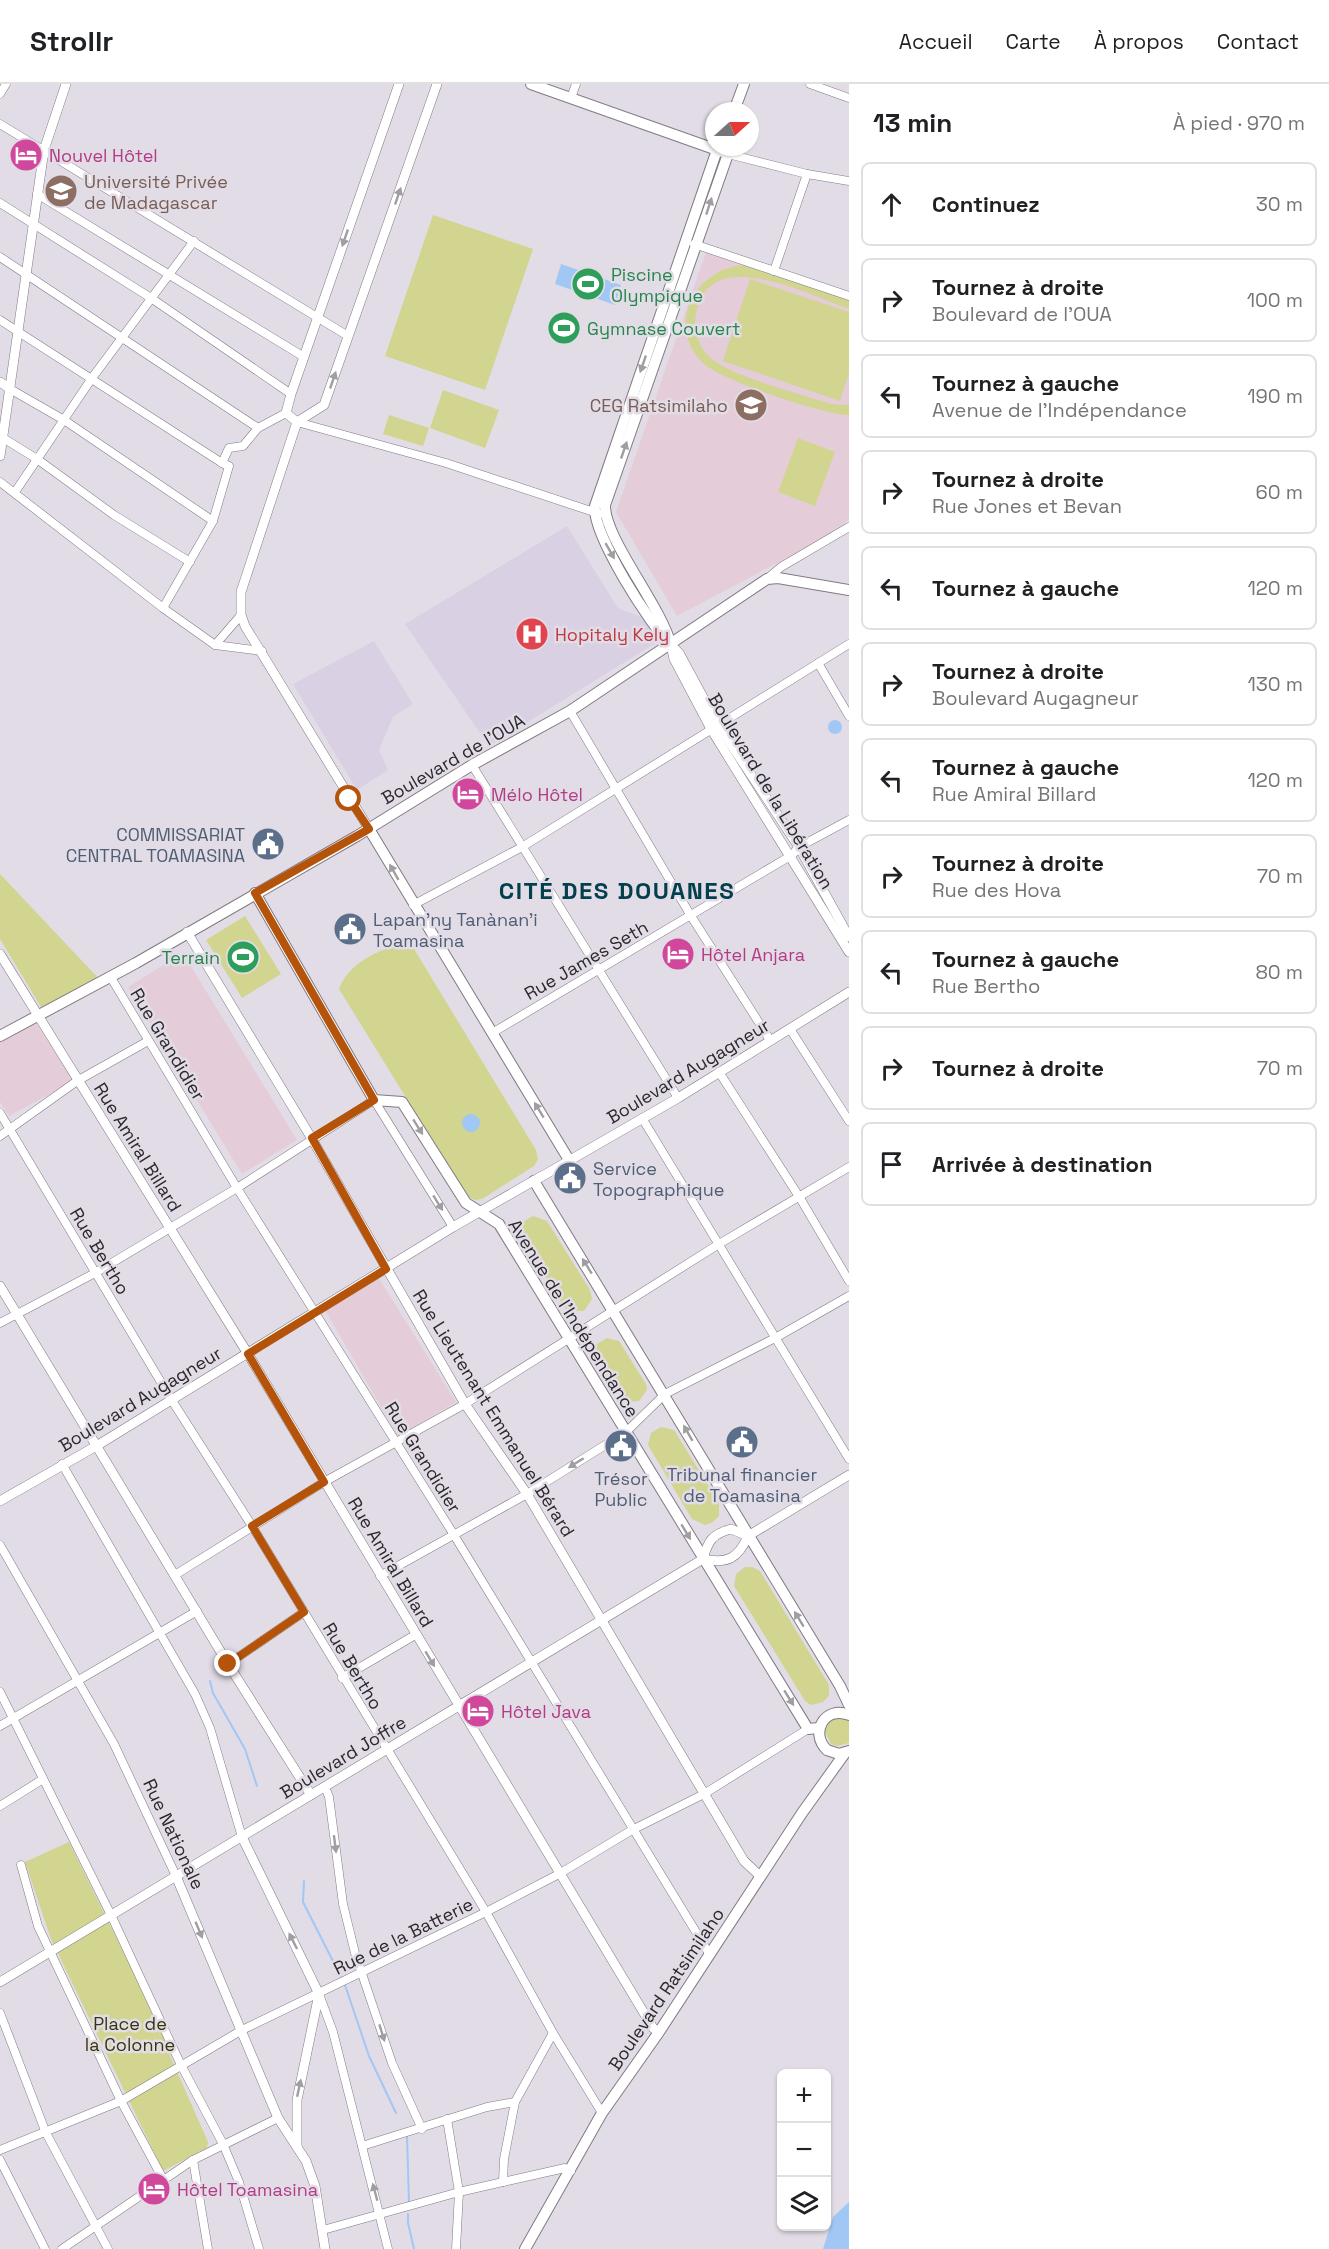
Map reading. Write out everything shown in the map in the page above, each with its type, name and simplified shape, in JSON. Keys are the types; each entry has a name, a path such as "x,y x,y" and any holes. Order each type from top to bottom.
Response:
{"main road":[{"path":"531,84 705,143"},
{"path":"737,102 744,84"},
{"path":"599,514 720,156"},
{"name":"Boulevard de la Libération","path":"599,514 609,526 665,625 671,645"},
{"path":"767,579 778,578 849,590"},
{"name":"Boulevard de l'OUA","path":"0,1036 38,1017 369,829 472,765 570,711 767,579"},
{"path":"369,829 569,1160"},
{"path":"255,893 374,1100"},
{"name":"Avenue de l'Indépendance","path":"374,1100 402,1102 466,1203 499,1224 703,1559 814,1728 823,1746 833,1753 847,1752"},
{"name":"Avenue de l'Indépendance","path":"538,1178 748,1536 840,1686 849,1706"},
{"path":"814,1728 832,1714 849,1715"},
{"name":"Boulevard Ratsimilaho","path":"525,2249 602,2113 659,2032 760,1876 847,1752"}],"street":[{"path":"0,94 6,84"},
{"path":"0,456 44,150 66,84"},
{"path":"222,463 229,448 243,446 258,428 286,413 317,317 399,84"},
{"path":"369,829 241,615 241,592 297,422 324,405 437,84"},
{"path":"571,98 576,84"},
{"path":"810,84 849,98"},
{"path":"0,124 348,336"},
{"path":"746,156 807,174 849,180"},
{"path":"774,271 807,174"},
{"path":"38,194 167,276 304,357"},
{"path":"0,203 151,298 291,394"},
{"path":"15,492 92,378 194,241"},
{"path":"691,243 849,296"},
{"path":"0,257 28,273 258,428"},
{"path":"0,320 230,466 213,521 163,608"},
{"path":"0,382 64,420 213,521"},
{"path":"286,413 297,422 446,463 599,514"},
{"path":"3,438 37,459 114,515 190,562"},
{"path":"0,482 163,608 215,645 262,651"},
{"name":"Boulevard de l'OUA","path":"767,579 781,567 849,527"},
{"path":"215,645 241,615"},
{"path":"413,905 522,847 849,644"},
{"name":"Boulevard de la Libération","path":"671,645 674,659 849,952"},
{"path":"818,663 849,716"},
{"path":"570,711 691,916 770,1040"},
{"name":"Boulevard de la Libération","path":"714,727 799,848 849,937"},
{"path":"472,765 678,1098"},
{"name":"Rue James Seth","path":"492,1033 849,820"},
{"name":"Rue Lieutenant Emmanuel Bérard","path":"187,932 312,1138 465,1404 527,1494 744,1861 760,1876"},
{"name":"Rue Amiral Billard","path":"0,954 77,1082 248,1354 653,2028 659,2032"},
{"name":"Rue Grandidier","path":"110,976 237,1188 454,1535 710,1955"},
{"name":"Boulevard Augagneur","path":"0,1501 98,1445 453,1227 678,1098 849,992"},
{"path":"790,1029 849,1121"},
{"path":"0,1136 77,1082 148,1041"},
{"path":"718,1072 800,1198 849,1281"},
{"path":"0,1323 95,1273 237,1188 374,1100 453,1227"},
{"name":"Rue Bertho","path":"0,1113 171,1399 252,1526 342,1678 486,1912 553,2033 602,2113"},
{"path":"642,1118 849,1459"},
{"path":"175,1575 324,1482 465,1404 719,1244 849,1167"},
{"path":"0,1286 228,1664 311,1795"},
{"path":"380,1576 527,1494 626,1432 665,1394 777,1337 849,1296"},
{"path":"62,1464 195,1694 210,1728 242,1837 319,1994 333,2032 388,2249"},
{"path":"748,1536 730,1529 717,1533 707,1542 703,1559 720,1563 734,1559 743,1549 748,1536 849,1474"},
{"name":"Rue Nationale","path":"0,1545 79,1679 114,1744 176,1876 278,2118 297,2146"},
{"name":"Boulevard Joffre","path":"0,1982 703,1559"},
{"path":"0,1726 197,1611"},
{"path":"228,1664 304,1612"},
{"path":"342,1678 415,1635"},
{"path":"0,1692 111,1915 181,2065 223,2144 239,2182 257,2248"},
{"name":"Rue de la Batterie","path":"0,2150 121,2101 242,2030 486,1912 559,1874 632,1830 704,1794 814,1728"},
{"path":"0,1806 43,1779"},
{"path":"325,1787 329,1797 343,1904 360,1972 392,2063 422,2129"},
{"path":"21,1865 38,1926 121,2101 163,2179"},
{"path":"319,1994 297,2100 297,2146 315,2186 325,2249"},
{"path":"0,2013 46,2133 108,2249"},
{"path":"503,2182 504,2159 515,2102 553,2033"},
{"path":"362,2146 500,2103 515,2102"},
{"path":"62,2249 193,2160 278,2118"},
{"path":"447,2119 459,2192 456,2249"},
{"path":"0,2160 45,2249"},
{"path":"193,2160 208,2249"},
{"path":"323,2230 459,2192 565,2168 571,2171"}],"shaded area":[{"name":"CEG Ratsimilaho","path":"707,249 849,298 849,520 817,542 677,616 616,512"},
{"name":"Hopitaly Kely","path":"567,526 618,608 647,619 654,644 489,746 405,624"},
{"path":"374,641 413,704 393,717 379,750 388,770 357,790 293,684"},
{"path":"183,953 297,1140 242,1174 128,987"},
{"path":"33,1019 74,1081 9,1116 0,1102 0,1033"},
{"path":"378,1277 456,1402 398,1436 325,1310"}],"green space":[{"path":"433,215 533,249 485,390 385,356"},
{"path":"746,265 849,300 849,309 786,285 762,279 739,277 719,281 704,293 696,314 696,333 700,345 712,359 735,372 831,404 849,405 849,415 796,403 750,387 713,370 703,363 692,348 686,332 686,316 691,300 700,287 713,276 728,268"},
{"path":"750,279 849,312 849,373 840,401 723,361"},
{"path":"443,390 499,410 485,448 430,428"},
{"path":"389,415 429,428 423,446 383,434"},
{"path":"798,438 835,452 815,506 778,492"},
{"path":"0,874 100,980 41,1007 0,939"},
{"name":"Terrain","path":"245,916 281,974 242,998 206,940"},
{"path":"403,943 411,944 536,1150 538,1159 534,1166 482,1199 474,1200 466,1195 339,989 349,972 365,959 384,949"},
{"path":"533,1216 547,1221 590,1290 592,1299 584,1311 568,1311 562,1304 521,1236 523,1222"},
{"path":"607,1338 619,1341 646,1384 647,1390 639,1401 626,1402 621,1398 594,1355 597,1344"},
{"path":"661,1427 674,1430 719,1503 719,1516 713,1522 705,1525 692,1519 648,1445 651,1433"},
{"path":"745,1567 752,1567 760,1571 829,1685 829,1696 823,1702 811,1705 805,1701 734,1586 736,1574"},
{"path":"836,1717 849,1720 849,1743 837,1746 831,1744 825,1732 830,1720"},
{"name":"Place de la Colonne","path":"69,1842 164,2034 171,2058 208,2142 207,2148 163,2171 51,1939 25,1862"}],"water":[{"name":"Piscine Olympique","path":"561,264 621,285 615,305 555,284"},
{"path":"835,720 840,722 842,727 840,732 835,734 830,732 828,727 830,722"},
{"path":"467,1114 475,1114 480,1119 478,1130 467,1132 462,1127 462,1119"},
{"path":"849,2202 849,2249 823,2249 829,2231 831,2231 833,2217"}],"waterway":[{"path":"210,1681 213,1693 245,1749 257,1786"},
{"path":"304,1881 303,1902 341,1977"},
{"path":"345,1985 369,2056 396,2113"},
{"path":"407,2137 409,2202"},
{"path":"408,2214 414,2249"}],"place":[{"name":"Nouvel Hôtel","path":"26,155"},
{"name":"Université Privée de Madagascar","path":"61,191"},
{"name":"Piscine Olympique","path":"588,284"},
{"name":"Gymnase Couvert","path":"564,328"},
{"name":"CEG Ratsimilaho","path":"751,405"},
{"name":"Hopitaly Kely","path":"532,634"},
{"name":"Mélo Hôtel","path":"468,794"},
{"name":"COMMISSARIAT CENTRAL TOAMASINA","path":"268,844"},
{"name":"Lapan'ny Tanànan'i Toamasina","path":"350,929"},
{"name":"Hôtel Anjara","path":"678,954"},
{"name":"Terrain","path":"243,957"},
{"name":"Service Topographique","path":"570,1178"},
{"name":"Tribunal financier de Toamasina","path":"742,1442"},
{"name":"Trésor Public","path":"621,1446"},
{"name":"Hôtel Java","path":"478,1711"},
{"name":"Hôtel Toamasina","path":"154,2189"}],"district":[{"name":"CITÉ DES DOUANES","path":"617,890"}],"route":[{"path":"228,1664 304,1612 252,1526 324,1482 248,1354 386,1269 312,1138 374,1100 311,986 255,893 369,829 349,799"}]}
